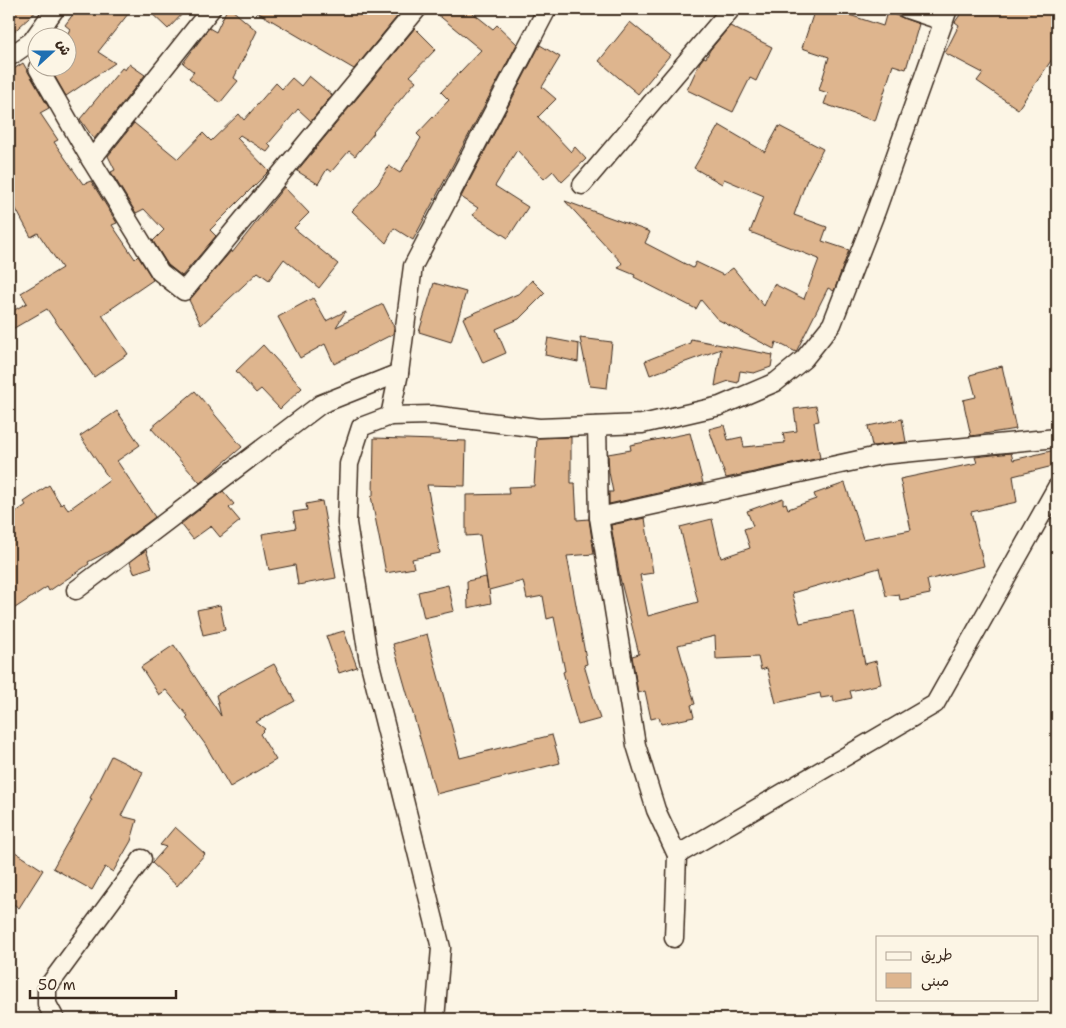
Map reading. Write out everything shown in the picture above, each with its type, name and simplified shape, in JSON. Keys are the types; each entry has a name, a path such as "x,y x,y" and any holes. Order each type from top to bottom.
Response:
{"street":[{"path":"41,28 55,9"},
{"path":"91,160 211,9"},
{"path":"44,78 91,160 160,272 184,291 417,9"},
{"path":"390,416 413,266 547,9"},
{"path":"582,185 731,9"},
{"path":"435,1019 441,948 368,656 347,522 349,464 361,427 390,416 432,415 539,428 642,424 720,406 776,382 804,359 832,324 876,211 945,15 907,9"},
{"path":"9,57 28,44"},
{"path":"76,590 321,404 398,373"},
{"path":"597,426 600,517 636,745 656,810 677,855 674,938"},
{"path":"600,517 882,455 1057,438"},
{"path":"677,855 934,704 1057,487"},
{"path":"55,1019 47,1004 47,988 142,858"}],"building":[{"path":"9,9 39,9 9,36"},
{"path":"77,9 132,9 98,52 115,63 66,96 56,78 78,78 78,28 69,28 65,25"},
{"path":"147,9 187,9 168,29"},
{"path":"227,9 231,9 257,31 234,78 238,81 220,103 189,78 194,72 183,63 209,28 216,32"},
{"path":"252,9 395,9 400,13 354,69"},
{"path":"431,9 468,9 493,29 497,25 517,44 413,240 394,228 386,243 352,211 378,184 389,166 400,173 421,138 417,134 449,100 441,92 481,50"},
{"path":"815,9 831,9 883,26 887,12 919,24 906,69 893,65 875,121 824,104 828,93 819,90 829,57 802,48"},
{"path":"964,9 1057,9 1057,52 1018,109 977,81 983,73 945,53 959,25 955,22"},
{"path":"630,22 670,55 638,94 599,61"},
{"path":"730,26 772,47 756,81 750,78 733,112 687,90 700,62 704,57 706,58 710,50"},
{"path":"415,28 436,49 410,76 416,81 374,133 355,156 349,151 331,172 327,169 318,184 297,171"},
{"path":"540,45 560,57 542,87 556,99 538,117 571,152 575,147 586,159 562,182 553,171 544,179 517,150 495,186 528,207 508,238 473,215 478,208 461,197"},
{"path":"23,63 28,72 28,78 32,78 49,108 40,113 58,140 54,142 83,184 91,181 117,223 112,225 135,259 138,256 153,280 102,315 128,354 94,377 47,309 9,331 9,313 27,303 21,293 62,268 38,233 31,237 9,196 9,72"},
{"path":"129,64 145,75 94,139 80,119 122,68 125,70"},
{"path":"309,76 332,95 311,121 298,109 268,144 271,147 267,152 240,135 237,138 269,171 210,230 216,236 182,276 168,265 153,241 164,230 144,209 136,213 111,172 115,170 108,156 134,123 178,159 203,133 211,141 239,114 244,120 276,83 282,89 292,78 301,86"},
{"path":"719,125 765,152 779,126 823,149 806,182 794,215 827,227 822,241 849,250 834,291 828,288 796,352 776,342 774,349 717,319 701,300 696,309 634,277 635,275 618,268 622,263 565,201 650,232 645,243 693,268 696,262 723,275 733,268 764,306 774,284 804,299 819,259 750,232 764,196 724,179 722,184 694,168"},
{"path":"284,187 309,213 294,228 338,264 319,288 284,259 269,280 258,272 201,325 189,300 231,251 232,253"},
{"path":"532,280 545,293 519,319 496,329 506,353 483,363 463,318 520,293"},
{"path":"434,283 466,292 451,342 419,332"},
{"path":"313,298 326,321 346,311 336,327 383,304 394,327 393,334 334,364 325,344 300,358 278,317"},
{"path":"548,338 579,344 578,362 545,355"},
{"path":"580,338 612,342 607,388 590,386"},
{"path":"691,339 773,355 771,367 754,373 740,371 738,383 729,381 715,386 721,349 650,375 645,361 690,343"},
{"path":"263,345 302,388 280,409 261,389 256,393 236,371"},
{"path":"1002,366 1016,429 971,436 963,400 976,397 970,375"},
{"path":"195,391 242,447 200,483 151,428"},
{"path":"816,406 819,421 814,422 820,458 726,478 709,429 724,425 728,440 742,437 744,447 785,443 783,433 797,431 794,409"},
{"path":"117,411 140,445 117,461 155,517 111,550 88,562 89,564 49,591 47,587 9,612 9,517 26,505 24,502 49,485 61,505 63,503 68,510 110,480 80,436"},
{"path":"902,419 906,442 872,446 868,426"},
{"path":"690,433 703,483 609,504 609,492 613,492 608,454 631,450 630,445"},
{"path":"571,437 571,483 575,483 577,520 589,519 594,554 567,556 587,664 584,665 600,719 578,725 563,672 565,671 554,617 547,619 543,596 527,599 523,581 489,590 491,603 468,608 467,581 486,577 488,589 480,535 466,536 466,495 509,494 508,487 534,486 537,438"},
{"path":"374,438 466,441 465,486 427,485 440,553 412,559 414,568 386,573 371,496 373,496"},
{"path":"1055,450 1057,465 1013,476 1017,502 971,512 984,566 927,580 930,594 900,600 899,594 886,596 879,568 792,593 800,623 854,612 865,664 876,661 881,684 850,691 852,698 834,702 833,696 821,698 820,693 776,703 767,668 761,670 758,657 716,659 715,636 678,645 695,704 691,705 694,717 661,724 659,717 651,719 645,691 638,693 632,656 639,654 620,578 611,525 645,518 653,573 640,575 648,616 698,602 680,527 712,519 721,558 750,548 744,529 753,526 747,511 783,498 783,504 786,503 788,509 816,499 814,494 845,483 863,539 911,530 900,479 977,463 975,457 1011,453 1013,460"},
{"path":"223,491 234,504 229,508 240,521 220,537 211,526 193,539 181,524"},
{"path":"322,501 336,578 298,585 295,565 269,570 262,534 296,528 293,512 307,510 306,504"},
{"path":"146,550 152,567 134,573 130,562"},
{"path":"448,585 454,611 424,618 418,592"},
{"path":"220,605 225,630 203,635 197,610"},
{"path":"344,631 357,667 339,673 326,636"},
{"path":"427,634 460,758 552,735 560,763 436,794 393,644"},
{"path":"174,645 221,716 216,695 274,664 295,701 256,722 265,729 260,734 276,760 230,787 205,744 186,718 188,716 166,690 159,695 141,667"},
{"path":"111,756 143,772 121,816 137,820 131,841 113,872 105,867 92,890 53,868 92,799 90,798"},
{"path":"175,827 205,854 177,886 152,863 166,847 160,845"},
{"path":"9,848 43,870 19,908 9,901"}]}
